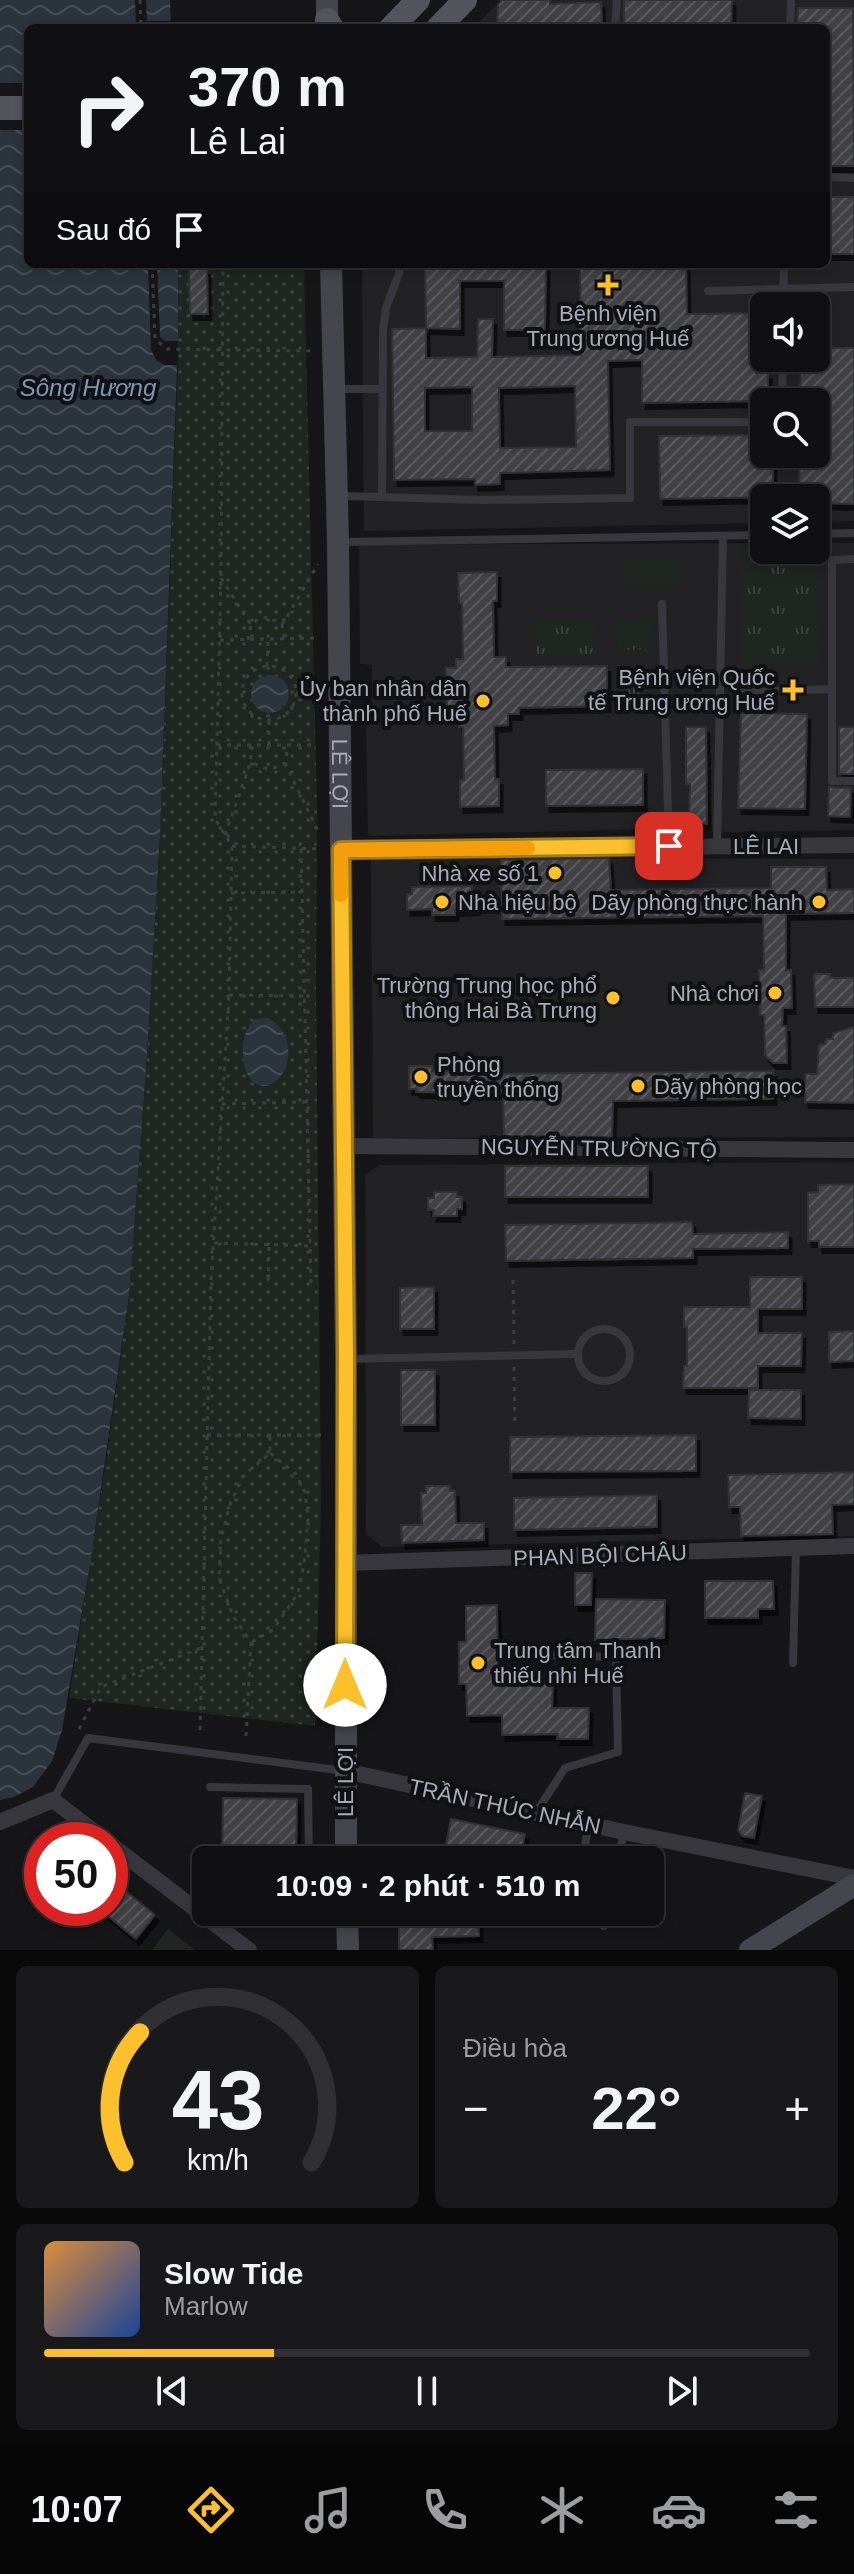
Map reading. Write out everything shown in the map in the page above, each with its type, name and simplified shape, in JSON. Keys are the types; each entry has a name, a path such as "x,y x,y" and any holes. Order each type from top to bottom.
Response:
{"main road":[{"path":"395,24 418,0"},
{"path":"442,24 465,0"},
{"path":"0,108 24,108"},
{"name":"LÊ LỢI","path":"331,268 338,542 330,849 344,1146 346,1846"},
{"path":"750,1950 854,1885"},
{"path":"347,1926 348,1950"}],"street":[{"name":"LÊ LAI","path":"330,849 854,845"},
{"name":"NGUYỄN TRƯỜNG TỘ","path":"344,1146 854,1150"},
{"name":"PHAN BỘI CHÂU","path":"345,1563 854,1546"},
{"name":"TRẦN THÚC NHẪN","path":"345,1771 854,1878"},
{"path":"0,1822 53,1800 82,1822"},
{"path":"128,1858 249,1950"}],"lane":[{"path":"615,24 617,0"},
{"path":"790,24 791,0"},
{"path":"830,177 854,178"},
{"path":"382,497 383,331 386,308 399,268"},
{"path":"784,268 784,292"},
{"path":"708,291 854,287"},
{"path":"334,389 381,389"},
{"path":"336,496 482,500 630,498 630,422 750,422"},
{"path":"830,534 854,533"},
{"path":"338,542 750,535"},
{"path":"717,846 723,536"},
{"path":"854,559 832,560 832,781 854,781"},
{"path":"662,604 669,846"},
{"path":"737,692 832,689"},
{"path":"604,1328 620,1334 630,1354 626,1370 619,1377 604,1382 588,1377 582,1371 577,1354 587,1334 604,1328"},
{"path":"346,1359 577,1354"},
{"path":"793,1663 796,1548"},
{"path":"537,1811 565,1768 618,1752 616,1657 541,1655"},
{"path":"53,1800 88,1738 345,1771"},
{"path":"210,1787 308,1789 309,1846"},
{"path":"585,1846 588,1824"},
{"path":"621,1846 624,1832"}],"path":[{"path":"140,0 141,24"},
{"path":"152,268 155,339 167,349 311,351"},
{"path":"200,1730 207,1435 214,1243 229,995 232,846 215,819 221,578 223,268"},
{"path":"282,625 318,564"},
{"path":"221,578 251,625"},
{"path":"248,640 251,625 258,619 269,617 282,625 286,639"},
{"path":"220,640 319,638"},
{"path":"267,666 268,640"},
{"path":"267,666 283,669 290,675 296,693 290,710 283,716 269,720 249,712 242,696 242,687 251,673 267,666"},
{"path":"296,693 319,692"},
{"path":"269,720 269,745"},
{"path":"217,745 313,745"},
{"path":"225,835 251,761 250,745"},
{"path":"288,745 285,763 320,835"},
{"path":"251,761 262,769 276,768 285,763"},
{"path":"232,846 330,849"},
{"path":"301,849 311,1283"},
{"path":"231,893 302,892"},
{"path":"229,995 304,996"},
{"path":"222,1104 308,1102"},
{"path":"214,1243 311,1246"},
{"path":"268,1281 269,1245"},
{"path":"207,1435 322,1435"},
{"path":"246,1736 251,1642 233,1616 219,1578 221,1538 231,1502 243,1476 270,1453 270,1435"},
{"path":"251,1642 273,1630 298,1593 304,1565 308,1519 305,1492 296,1474 270,1453"},
{"path":"76,1736 101,1687 201,1648"}],"shaded area":[{"name":"Bệnh viện Trung ương Huế","path":"500,0 854,0 854,521 830,522 830,484 750,484 750,523 364,531 362,268 830,268 830,24 478,24"},
{"path":"750,543 750,564 830,564 830,543 854,543 854,830 682,830 682,819 646,820 642,829 368,836 366,720 372,719 372,665 360,664 359,545"},
{"name":"Trường Trung học phổ thông Hai Bà Trưng","path":"371,858 854,859 854,1137 373,1138"},
{"path":"854,1162 854,1536 382,1547 366,1534 365,1175 379,1165"}],"green space":[{"path":"178,268 304,268 317,805 321,1507 315,1726 69,1698 129,1295 160,835 178,365"},
{"path":"743,550 750,550 750,564 819,564 818,663 742,664"},
{"path":"623,560 679,560 679,588 623,587"},
{"path":"594,618 595,654 537,656 536,620"},
{"path":"650,618 651,649 618,650 617,619"},
{"path":"617,667 649,667 649,709 617,709"},
{"path":"168,1929 195,1950 152,1950"}],"water":[{"name":"Sông Hương","path":"0,0 170,0 171,24 24,24 24,268 178,268 178,341 160,835 129,1295 91,1558 62,1730 52,1761 33,1787 0,1800"},
{"path":"270,675 284,680 289,694 284,708 270,713 256,708 251,694 256,680"},
{"path":"267,1018 282,1030 288,1057 276,1081 263,1086 249,1077 243,1048 251,1023 255,1019"}],"pier":[{"path":"135,0 146,0 147,21 175,21 175,24 136,24"},
{"path":"0,83 24,83 24,130 0,130"},
{"path":"148,268 157,268 160,337 165,341 178,341 178,365 165,365 157,361 151,350"}],"building":[{"path":"502,0 550,0 550,4 601,2 602,24 497,24 498,5"},
{"path":"624,0 732,0 731,24 624,24"},
{"path":"798,8 853,8 854,166 830,166 830,24 797,24"},
{"path":"830,197 854,197 854,254 830,254"},
{"path":"425,268 546,268 545,330 504,330 504,281 460,281 460,329 426,328"},
{"path":"580,268 686,268 687,314 750,313 750,372 768,373 768,388 750,388 750,401 642,403 642,360 608,361 610,470 500,473 500,484 475,485 475,479 394,480 392,329 426,328 426,358 477,357 478,319 493,319 492,357 581,355","holes":["575,386 576,447 500,448 499,388","472,387 472,431 425,431 425,388"]},
{"path":"189,269 207,269 208,314 190,314"},
{"path":"830,348 854,348 854,504 830,503 830,484 799,484 800,468 830,468 830,388 800,388 801,372 830,372"},
{"path":"750,435 750,468 773,468 773,484 750,484 750,497 660,499 659,436"},
{"name":"Ủy ban nhân dân thành phố Huế","path":"497,572 497,601 493,601 494,657 506,657 506,667 607,666 607,706 519,708 519,714 508,714 508,725 494,726 499,806 460,807 460,780 464,780 463,727 459,727 459,716 447,716 446,668 456,668 456,659 463,659 458,573"},
{"path":"741,713 807,714 805,809 738,808"},
{"path":"686,727 706,727 707,824 689,823"},
{"path":"839,727 854,727 854,774 839,774"},
{"path":"643,769 643,805 546,806 546,770"},
{"path":"829,787 851,788 850,817 828,816"},
{"path":"609,858 611,890 771,888 771,867 826,867 827,890 854,889 854,913 786,914 786,970 791,970 792,1008 783,1008 787,1063 773,1063 765,1055 759,970 764,970 763,916 502,919 501,860"},
{"name":"Nhà hiệu bộ","path":"472,886 472,892 477,892 477,909 455,910 455,915 432,915 432,909 407,910 407,894 412,894 412,887"},
{"path":"814,974 854,978 854,1007 815,1007"},
{"path":"854,1027 854,1103 805,1102 805,1094 799,1088 805,1082 806,1074 817,1074 819,1045 825,1044 826,1039 833,1039 833,1033"},
{"path":"409,1066 432,1066 432,1071 482,1074 773,1071 773,1099 613,1101 612,1137 504,1136 503,1093 416,1092 416,1089 409,1089"},
{"path":"505,1166 648,1166 648,1197 505,1197"},
{"path":"854,1184 854,1247 819,1247 819,1241 808,1241 808,1193 818,1192 818,1185"},
{"path":"434,1192 457,1192 457,1197 462,1197 462,1209 457,1209 457,1216 433,1216 434,1210 428,1210 428,1198 434,1198"},
{"path":"692,1222 693,1234 788,1232 788,1248 693,1249 693,1258 506,1261 505,1225"},
{"path":"750,1277 802,1277 802,1309 758,1309 758,1333 802,1333 801,1366 758,1366 758,1388 683,1388 684,1366 687,1366 684,1307 750,1307"},
{"path":"434,1287 434,1329 400,1329 400,1288"},
{"path":"854,1331 854,1361 829,1362 829,1332"},
{"path":"401,1370 435,1370 435,1425 401,1425"},
{"path":"749,1390 801,1390 801,1419 748,1418"},
{"path":"696,1435 696,1471 510,1472 510,1437"},
{"path":"854,1472 854,1504 832,1505 833,1534 741,1536 740,1507 729,1507 728,1475"},
{"path":"426,1486 450,1486 450,1491 455,1491 456,1523 484,1523 484,1540 402,1543 401,1525 422,1525 421,1493 426,1493"},
{"path":"657,1495 657,1527 514,1530 514,1498"},
{"path":"575,1573 592,1573 591,1605 575,1605"},
{"path":"705,1581 773,1581 774,1609 758,1609 758,1618 705,1618"},
{"path":"596,1599 665,1600 664,1638 595,1640"},
{"name":"Trung tâm Thanh thiếu nhi Huế","path":"497,1605 498,1684 553,1684 552,1708 589,1708 588,1739 557,1739 558,1734 502,1735 502,1715 467,1716 466,1684 459,1684 459,1642 466,1642 466,1606"},
{"path":"745,1793 762,1796 754,1838 742,1836 738,1830"},
{"path":"223,1798 297,1799 296,1846 222,1846"},
{"path":"451,1819 525,1834 523,1846 446,1846"},
{"path":"128,1893 155,1915 136,1939 120,1926 128,1926"},
{"path":"399,1926 479,1926 479,1936 432,1937 433,1950 399,1950"}],"slow traffic":[{"path":"341,895 341,850 528,848"}],"place":[{"name":"Bệnh viện Trung ương Huế","path":"608,285"},
{"name":"Bệnh viện Quốc tế Trung ương Huế","path":"793,690"},
{"name":"Ủy ban nhân dân thành phố Huế","path":"483,701"},
{"name":"Nhà xe số 1","path":"555,873"},
{"name":"Nhà hiệu bộ","path":"442,902"},
{"name":"Dãy phòng thực hành","path":"819,902"},
{"name":"Nhà chơi","path":"775,993"},
{"name":"Trường Trung học phổ thông Hai Bà Trưng","path":"613,998"},
{"name":"Phòng truyền thống","path":"421,1077"},
{"name":"Dãy phòng học","path":"638,1086"},
{"name":"Trung tâm Thanh thiếu nhi Huế","path":"478,1663"}],"route":[{"path":"345,1685 346,1359 341,850 669,846"}]}
